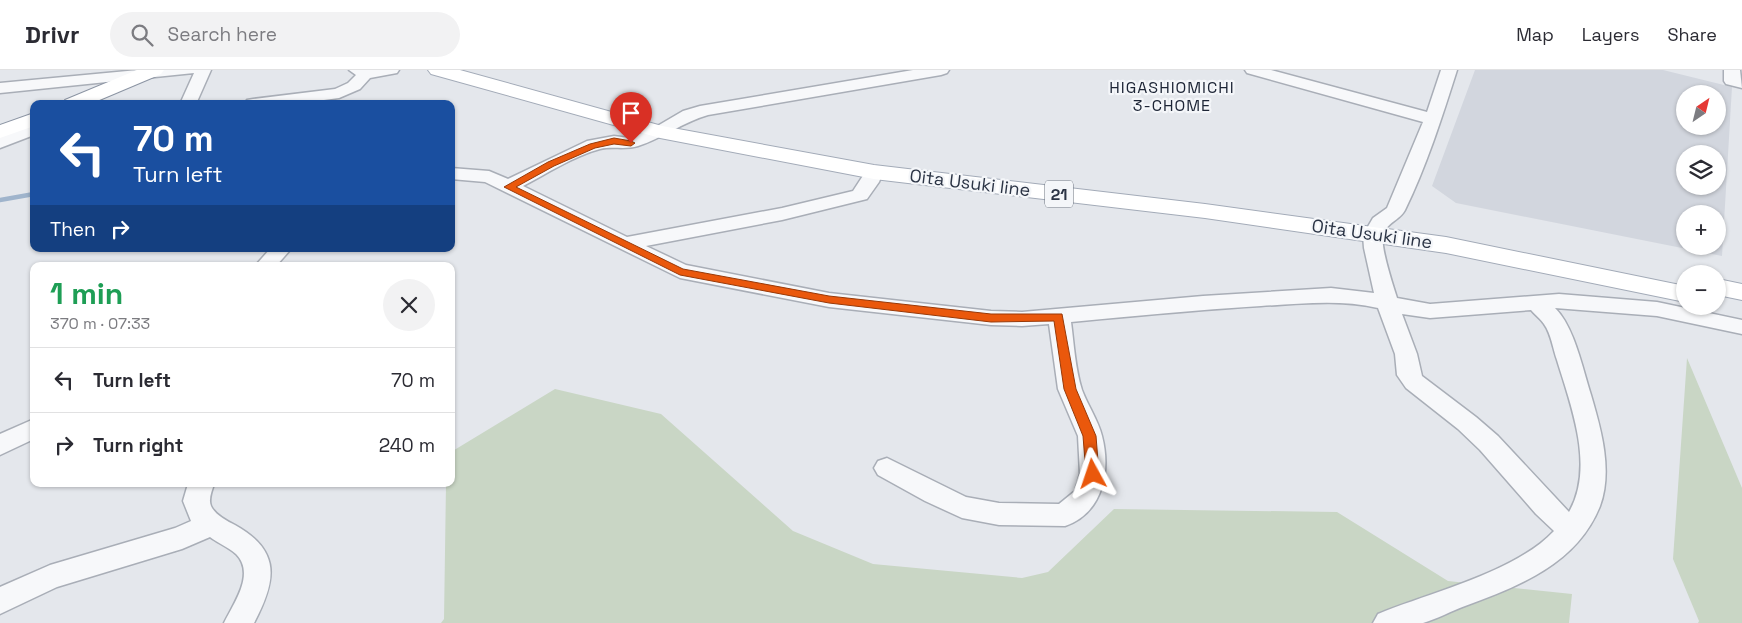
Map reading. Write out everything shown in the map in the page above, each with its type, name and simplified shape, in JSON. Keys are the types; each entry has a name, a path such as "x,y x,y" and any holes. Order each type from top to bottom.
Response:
{"main road":[{"name":"Oita Usuki line","path":"438,70 667,127 874,172 1196,210 1474,237 1676,277"},
{"name":"Oita Usuki line","path":"485,70 667,127 899,162 1377,229 1676,292"},
{"path":"90,96 135,73"},
{"path":"81,100 135,73"},
{"path":"0,132 29,126"},
{"path":"1726,289 1742,292"},
{"path":"1726,304 1742,307"}],"street":[{"path":"0,88 135,73 188,70"},
{"path":"190,100 203,70"},
{"path":"283,100 329,94 354,97 363,79 362,71 376,74 391,70"},
{"path":"508,187 551,164 593,146 614,141 631,143 706,110 941,70"},
{"path":"1253,70 1432,120"},
{"path":"1449,70 1432,120 1395,211 1377,229 1374,248 1386,303 1406,354 1410,375 1414,382 1467,423 1489,443 1545,506 1572,532"},
{"path":"1732,70 1732,81 1742,83"},
{"path":"0,143 29,126"},
{"path":"624,244 782,214 860,195 870,182 874,172"},
{"path":"455,173 489,177 680,272 829,300 991,318 1022,319 1203,303 1331,296 1361,297 1430,311 1568,301 1658,309 1742,327"},
{"path":"269,262 278,252"},
{"path":"1388,623 1500,580 1537,562 1556,548 1572,532 1586,508 1591,491 1592,452 1585,421 1558,328 1552,318 1535,302"},
{"path":"887,468 962,507 999,514 1065,515 1086,497 1093,474 1090,436 1070,389 1058,317"},
{"path":"0,445 30,430"},
{"path":"200,487 195,499 196,508 200,515 211,524 241,541 250,550 257,565 258,573 255,591 239,623"},
{"path":"0,601 50,577 187,537 211,524"}],"shaded area":[{"path":"1475,70 1663,70 1724,85 1676,85 1676,135 1726,135 1726,86 1732,87 1726,188 1726,145 1676,145 1676,195 1726,195 1725,205 1676,205 1676,247 1456,203 1432,186"}],"green space":[{"path":"1687,358 1742,488 1742,623 1698,623 1699,621 1673,559"},
{"path":"555,389 661,414 793,531 873,564 1022,578 1048,572 1114,509 1337,512 1448,581 1572,594 1569,623 441,623 444,619 446,487 455,487 455,450"}],"waterway":[{"path":"0,200 30,195"}],"district":[{"name":"HIGASHIOMICHI 3-CHOME","path":"1172,96"}],"route":[{"path":"631,143 614,141 593,146 551,164 508,187 560,211 680,272 829,300 991,318 1058,317 1070,389 1090,436 1093,474"}]}
